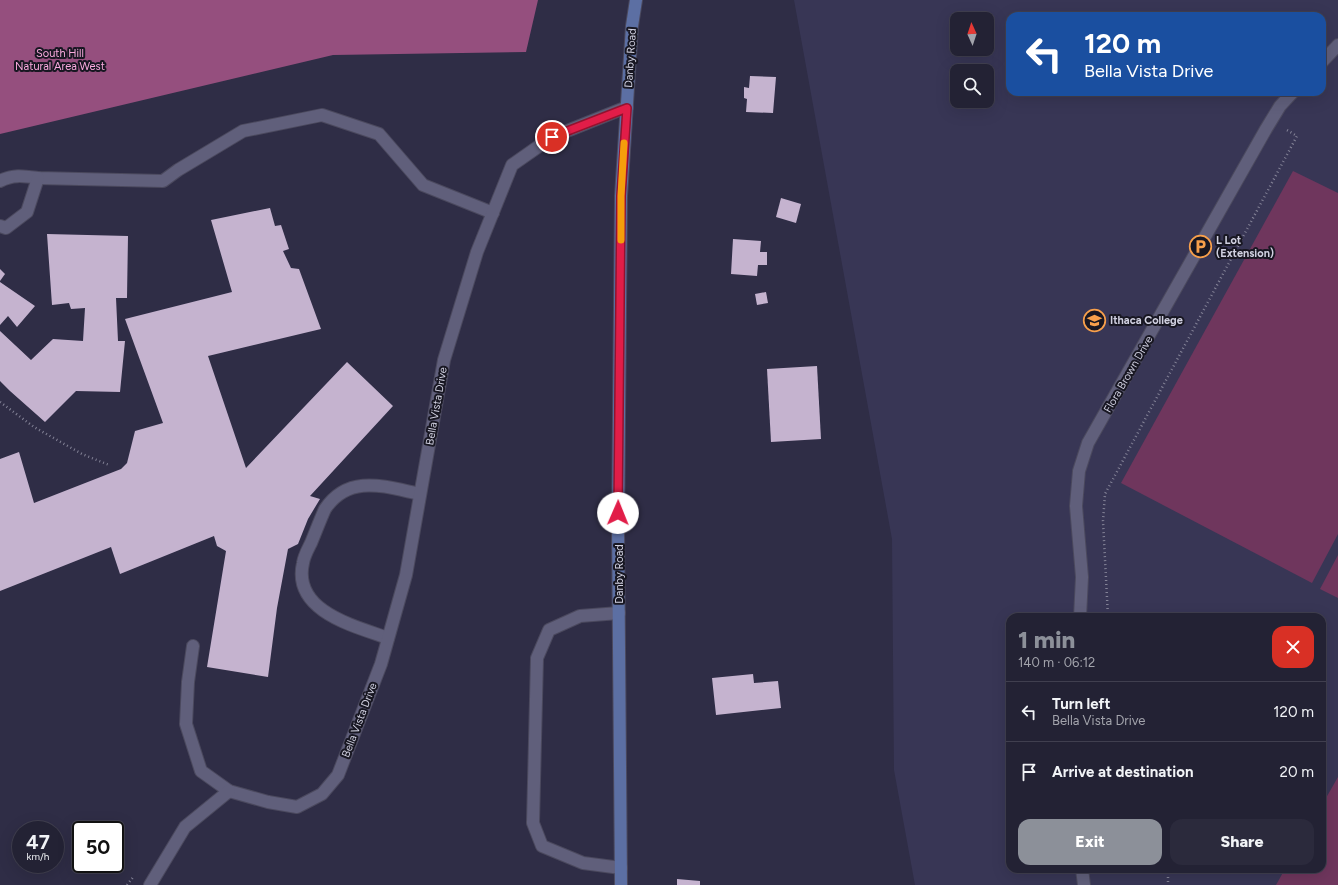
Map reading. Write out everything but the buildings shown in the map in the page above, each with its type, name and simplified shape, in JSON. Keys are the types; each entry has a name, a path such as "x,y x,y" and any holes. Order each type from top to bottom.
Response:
{"main road":[{"name":"Danby Road","path":"621,885 618,529 621,196 632,26 636,0"}],"street":[{"path":"1326,58 1338,45"},
{"name":"Flora Brown Drive","path":"1080,613 1082,577 1076,506 1078,471 1088,444 1164,312 1266,129 1280,106 1289,96"},
{"name":"Bella Vista Drive","path":"193,646 188,682 186,724 200,771 229,791 268,802 297,807 322,794 338,775 381,664 406,575 444,360 477,252 512,165 552,137 627,108"},
{"path":"0,181 8,177 21,175 38,178 163,180 243,131 322,115 379,134 423,185 493,213"},
{"path":"0,226 6,228 27,212 38,178"},
{"path":"388,638 347,623 318,606 308,596 302,583 303,563 325,509 330,501 346,490 362,484 385,486 420,494"},
{"path":"619,613 580,616 549,630 537,658 533,823 542,846 582,862 621,868"},
{"path":"150,885 185,827 229,791"},
{"path":"1082,873 1084,885"}],"path":[{"path":"1108,613 1103,521 1104,494 1297,136"},
{"path":"0,402 34,427 82,454 109,465"},
{"path":"1168,873 1168,885"}],"shaded area":[{"name":"Ithaca College","path":"794,0 1338,0 1338,885 915,885 894,770 892,539"},
{"path":"1293,171 1338,193 1338,534 1312,583 1121,483"},
{"path":"1338,555 1338,598 1320,589"},
{"path":"1338,777 1338,885 1276,885 1283,873 1326,873 1326,798"}],"green space":[{"name":"South Hill Natural Area West","path":"0,0 538,0 526,52 333,55 0,134"}],"slow traffic":[{"path":"621,240 621,196 624,143"}],"place":[{"name":"L Lot (Extension)","path":"1201,246"},
{"name":"Ithaca College","path":"1095,320"}],"route":[{"path":"552,137 627,108 621,196 618,513"}]}
